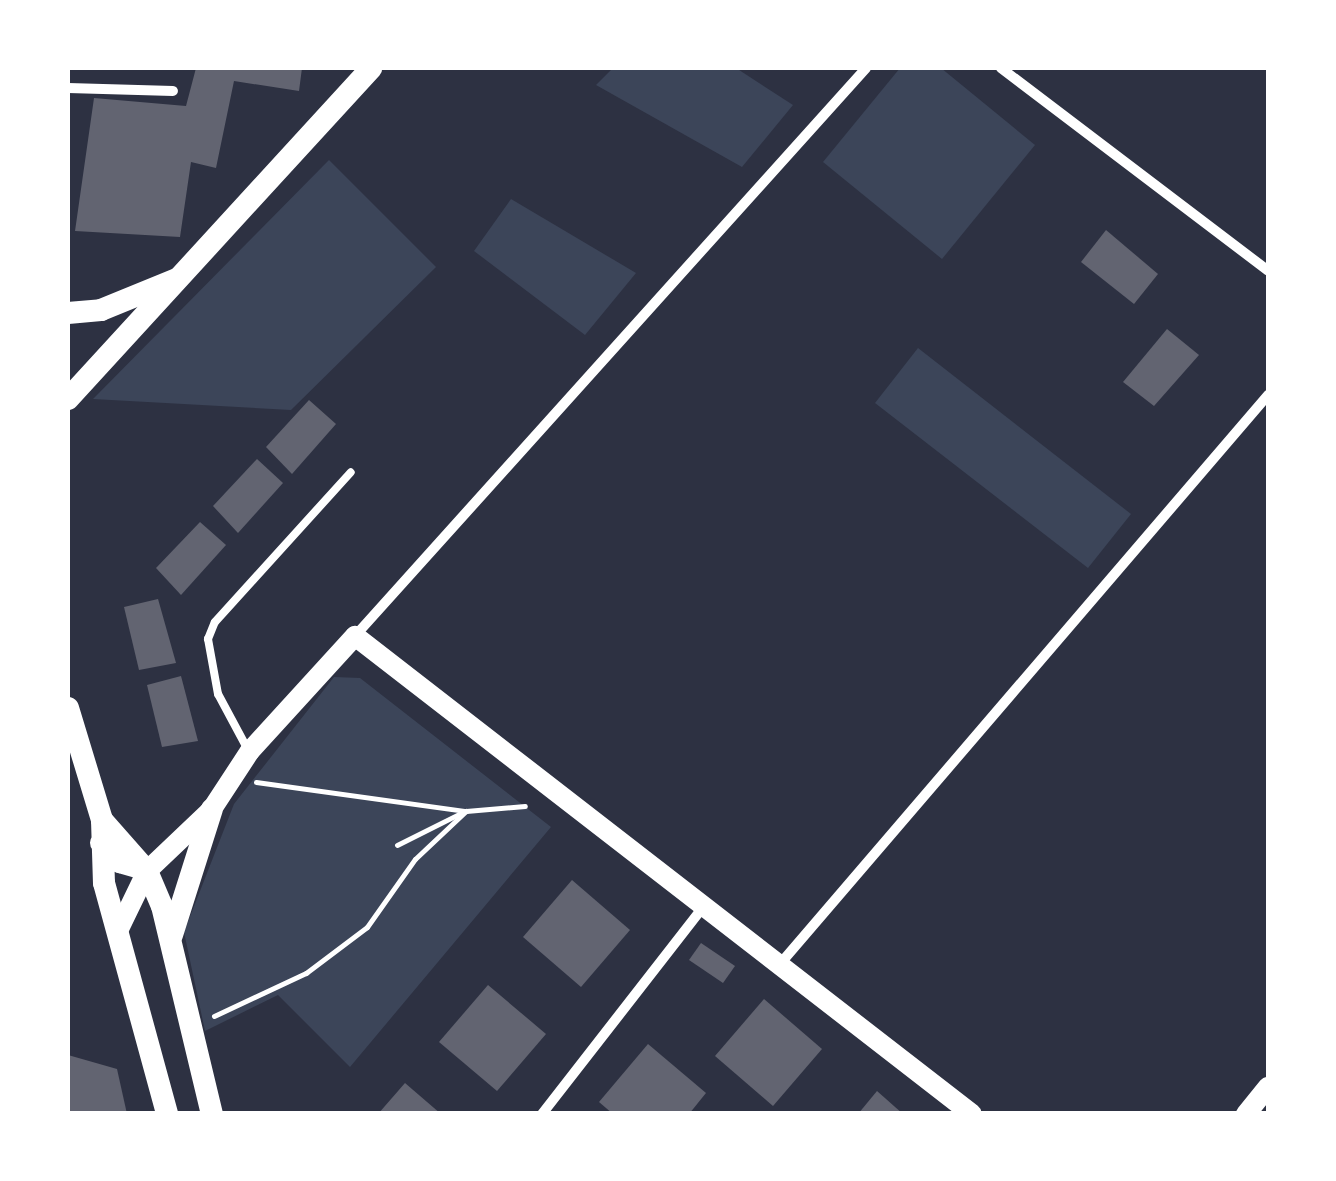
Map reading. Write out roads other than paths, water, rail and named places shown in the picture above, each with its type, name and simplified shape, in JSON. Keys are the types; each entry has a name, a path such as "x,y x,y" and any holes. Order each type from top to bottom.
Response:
{"main road":[{"path":"68,399 371,68"},
{"path":"68,313 101,310 180,278"},
{"path":"118,931 147,871 212,810 250,752 355,636 972,1114"},
{"path":"68,708 101,831 118,931 167,1114"},
{"path":"172,935 212,810"},
{"path":"101,831 147,871 172,935 212,1114"},
{"path":"1246,1114 1268,1086"}],"street":[{"path":"355,636 866,68"},
{"path":"1000,68 1268,271"},
{"path":"68,88 173,91"},
{"path":"780,964 1268,395"},
{"path":"542,1114 704,906"}],"lane":[{"path":"250,752 229,724 208,639 215,622 351,472"}]}
